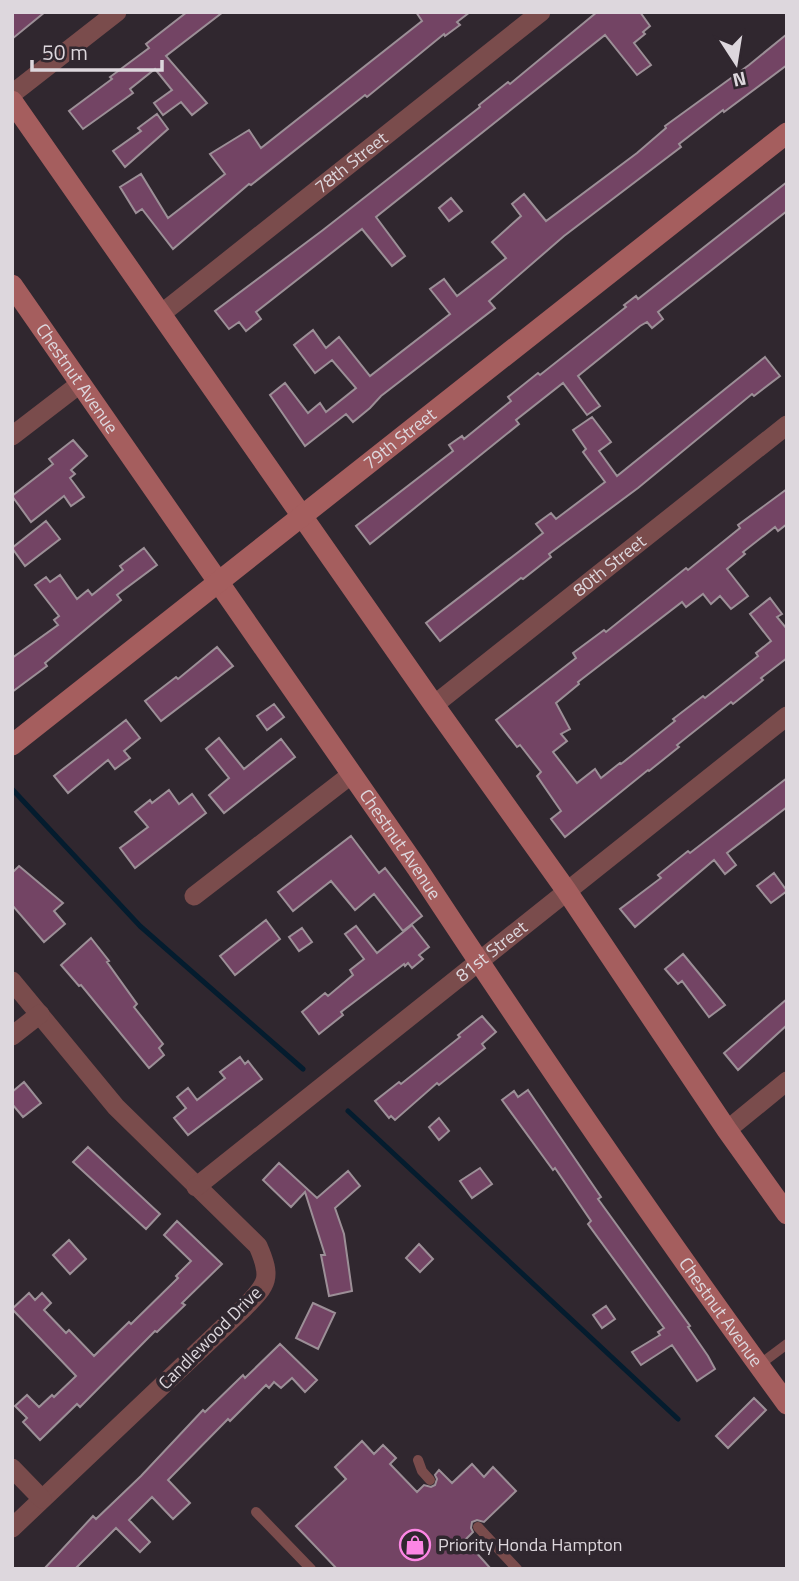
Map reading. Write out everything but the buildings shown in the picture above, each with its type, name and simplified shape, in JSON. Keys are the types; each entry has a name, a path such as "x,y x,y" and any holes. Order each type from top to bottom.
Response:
{"street":[{"path":"12,94 117,12"},
{"name":"78th Street","path":"161,314 541,12"},
{"path":"12,101 433,705 566,890 727,1130 787,1214"},
{"name":"79th Street","path":"12,745 787,133"},
{"name":"Chestnut Avenue","path":"12,285 787,1404"},
{"path":"12,436 81,383"},
{"name":"80th Street","path":"433,705 787,425"},
{"name":"81st Street","path":"197,1187 787,716"},
{"path":"194,896 352,774"},
{"name":"Candlewood Drive","path":"12,981 116,1107 258,1246 268,1267 262,1289 12,1528"},
{"path":"12,1036 40,1014"},
{"path":"727,1130 787,1081"},
{"path":"12,1468 42,1499"}],"lane":[{"path":"759,1365 787,1343"},
{"path":"418,1460 422,1471 430,1480"},
{"path":"257,1512 311,1569"},
{"path":"478,1527 517,1569"}],"waterway":[{"path":"12,789 140,926 303,1069"},
{"path":"348,1111 678,1419"}],"place":[{"name":"Priority Honda Hampton","path":"415,1545"}]}
